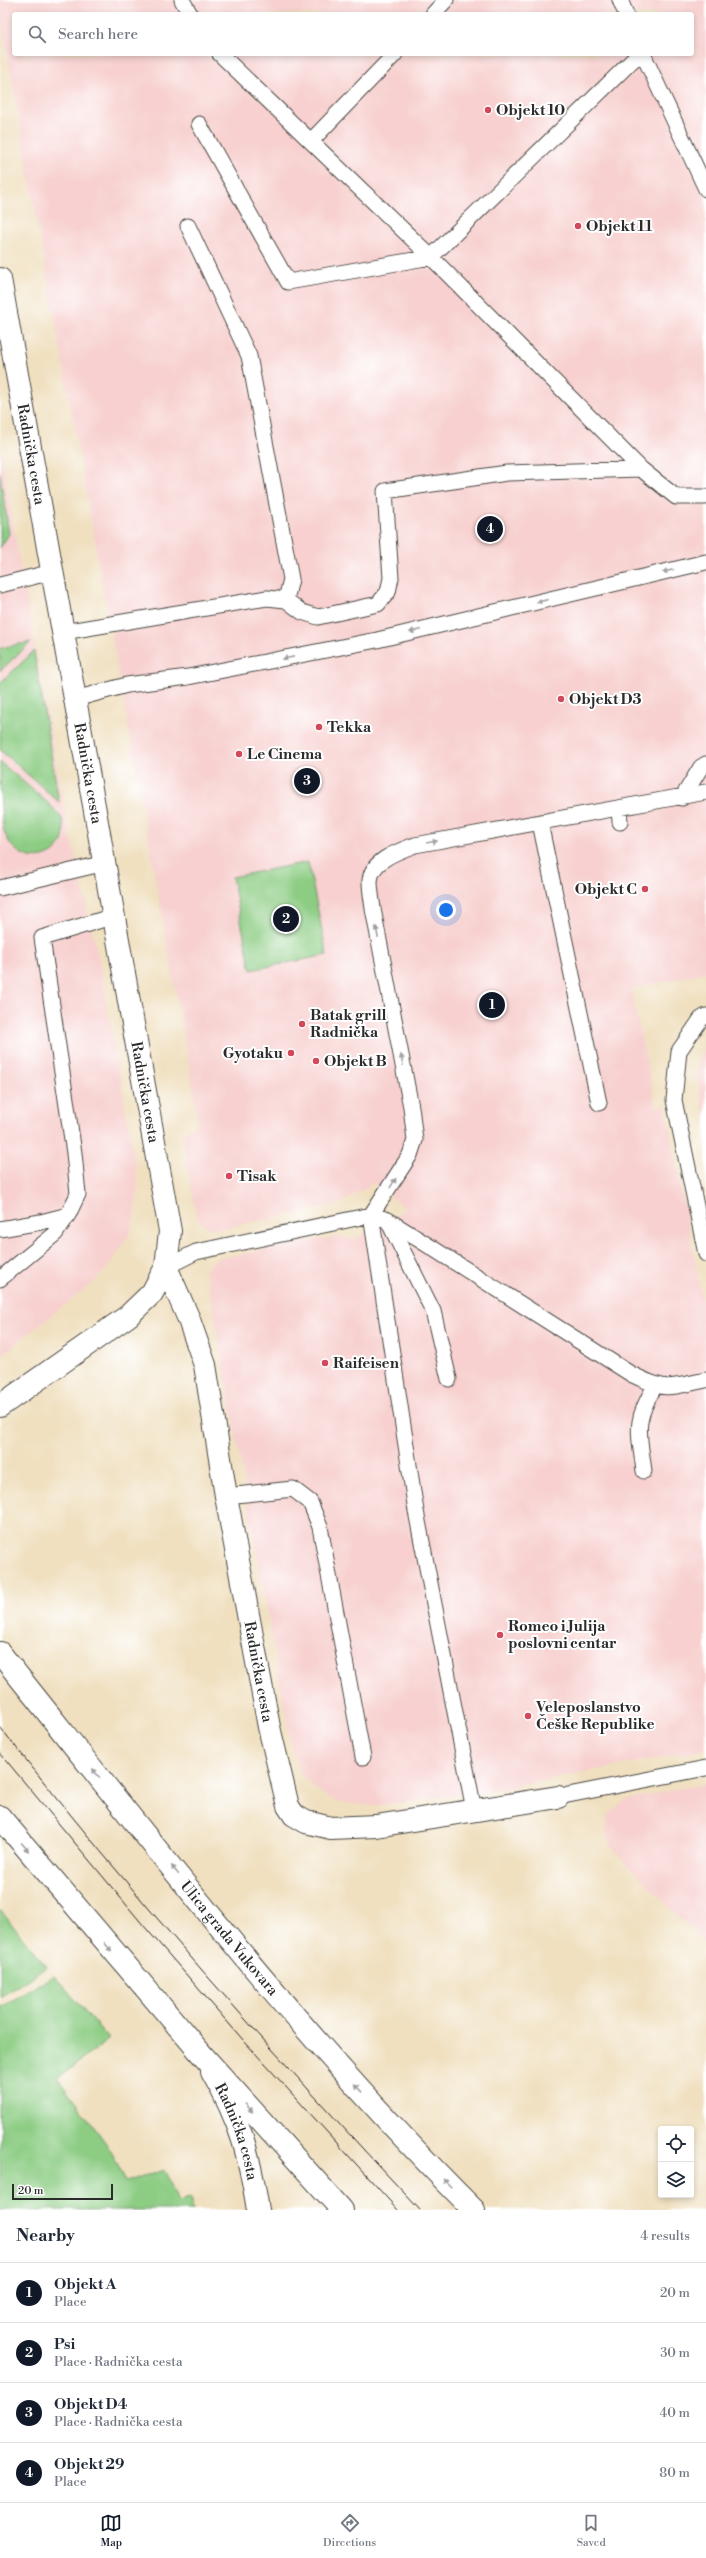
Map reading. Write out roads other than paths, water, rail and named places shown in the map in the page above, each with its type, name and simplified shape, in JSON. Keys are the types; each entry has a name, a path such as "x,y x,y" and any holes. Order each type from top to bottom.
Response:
{"street":[{"name":"Radnička cesta","path":"0,279 170,1231 166,1267 152,1293 128,1316 0,1406"},
{"name":"Radnička cesta","path":"166,1267 188,1317 205,1365 217,1431 226,1496 269,1727 288,1806 294,1815 306,1822 331,1828 376,1826 558,1797"},
{"name":"Ulica grada Vukovara","path":"0,1653 274,1992 353,2083 474,2210"},
{"path":"0,1817 204,2057 342,2210"},
{"name":"Radnička cesta","path":"204,2057 238,2121 246,2147 258,2210"}],"lane":[{"path":"182,0 189,12"},
{"path":"435,12 446,0"},
{"path":"620,0 625,12"},
{"path":"222,56 431,257 641,469 676,497 706,497"},
{"path":"311,142 392,56"},
{"path":"199,124 288,282 431,257 637,56"},
{"path":"644,56 664,102 706,189"},
{"path":"188,226 249,356 291,579 286,600"},
{"path":"63,632 267,598 286,600 302,612 318,617 378,604 388,592 391,578 385,491 507,473 641,469"},
{"path":"75,699 127,685 188,677 376,640 706,562"},
{"path":"0,585 52,572"},
{"path":"682,798 701,767 706,764"},
{"path":"474,1810 416,1511 370,1215 410,1155 415,1140 412,1106 373,910 370,879 377,866 387,858 415,845 540,823 620,815 706,792"},
{"path":"540,823 599,1103"},
{"path":"0,888 105,863"},
{"path":"0,1279 55,1234 68,1214 78,1194 42,938 114,916"},
{"path":"706,1016 701,1018 680,1051 674,1100 706,1254"},
{"path":"0,1229 41,1222 68,1214"},
{"path":"166,1267 196,1252 223,1245 370,1215 388,1220 631,1374 655,1386 668,1388 706,1380"},
{"path":"388,1220 433,1311 449,1379"},
{"path":"644,1471 638,1422 645,1403 655,1386"},
{"path":"226,1496 293,1489 310,1502 320,1527 363,1758"},
{"path":"558,1797 706,1768"}],"tram line":[{"path":"0,1727 152,1913 311,2093 420,2210"},
{"path":"0,1753 144,1926 244,2041 398,2210"}],"place":[{"name":"Objekt 10","path":"488,110"},
{"name":"Objekt 11","path":"578,226"},
{"name":"Objekt 29","path":"490,529"},
{"name":"Objekt D3","path":"561,699"},
{"name":"Tekka","path":"319,727"},
{"name":"Le Cinema","path":"239,754"},
{"name":"Objekt D4","path":"307,781"},
{"name":"Objekt C","path":"645,889"},
{"name":"Psi","path":"286,919"},
{"name":"Objekt A","path":"492,1005"},
{"name":"Batak grill Radnička","path":"302,1024"},
{"name":"Gyotaku","path":"291,1053"},
{"name":"Objekt B","path":"316,1061"},
{"name":"Tisak","path":"229,1176"},
{"name":"Raifeisen","path":"325,1363"},
{"name":"Romeo i Julija poslovni centar","path":"500,1635"},
{"name":"Veleposlanstvo Češke Republike","path":"528,1716"}]}
